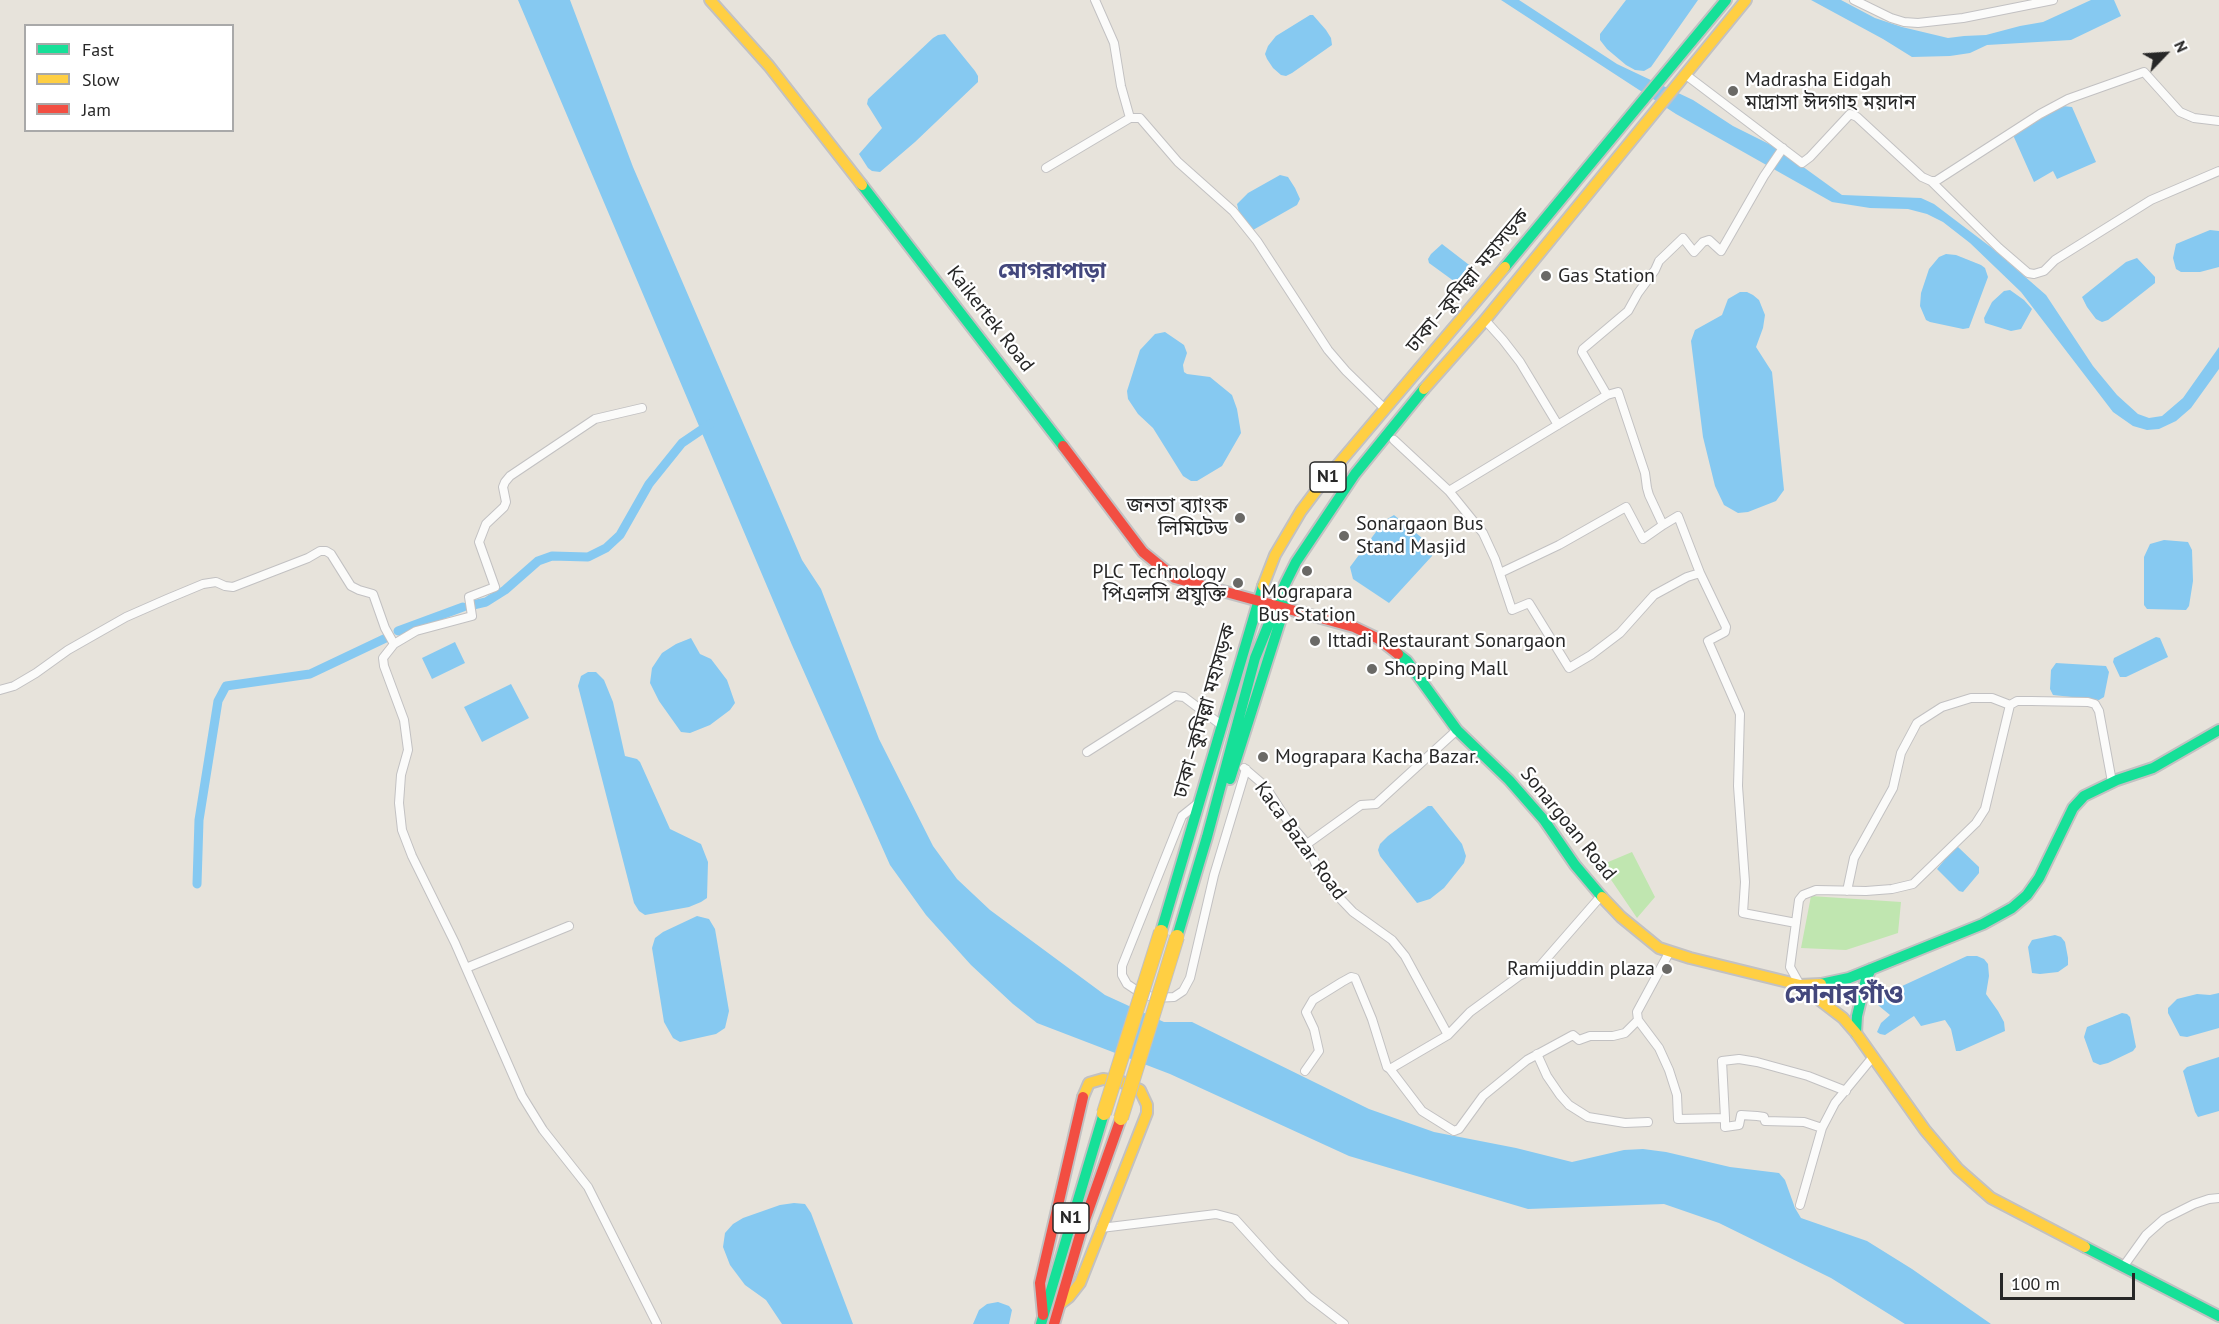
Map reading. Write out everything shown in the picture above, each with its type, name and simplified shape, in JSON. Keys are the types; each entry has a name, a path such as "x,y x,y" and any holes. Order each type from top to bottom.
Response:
{"main road":[{"name":"Kaikertek Road","path":"710,0 770,66 967,319 1143,552 1175,578 1215,591 1280,606"},
{"name":"ঢাকা–কুমিল্লা মহাসড়ক","path":"1042,1319 1161,932 1257,601 1275,555 1301,511 1726,0"},
{"name":"N1","path":"1682,80 1746,0"},
{"name":"ঢাকা–কুমিল্লা মহাসড়ক","path":"1054,1324 1082,1228 1121,1118 1177,937 1255,658 1280,606 1296,562 1355,474 1682,80"},
{"path":"1198,865 1241,766 1280,606 1329,525 1358,483 1457,362 1472,333"},
{"name":"Sonargoan Road","path":"1280,606 1354,627 1379,639 1407,661 1457,730 1509,780 1544,820 1575,865 1601,896 1644,937 1659,948 1800,985 1849,978 1983,924 2012,908 2027,895 2038,878 2073,807 2090,792 2153,768 2219,730"},
{"path":"1856,1033 1857,1016 1866,979 1871,969"},
{"name":"Sonargoan Road","path":"1800,985 1843,1018 1925,1130 1958,1169 1990,1198 2219,1316"},
{"path":"1042,1319 1040,1284 1084,1089 1095,1081 1110,1079 1135,1086 1140,1090 1147,1105 1147,1113 1080,1283 1060,1304"}],"street":[{"path":"1854,0 1891,18 1918,23 1963,18 2053,0"},
{"path":"1099,1 1114,44 1121,86 1130,118"},
{"path":"1931,181 1936,181 2068,99 2144,72 2180,112 2194,118 2219,121"},
{"path":"1682,80 1804,163 1850,114 1857,117 1922,177 1931,181 1999,248 2028,273 2043,271 2055,260 2151,201 2219,171"},
{"path":"1046,168 1130,118 1140,118 1178,162 1233,211 1257,241 1328,350 1385,409"},
{"path":"1607,395 1582,352 1583,349 1628,311 1659,261 1683,237 1694,252 1703,242 1709,240 1721,250 1783,148"},
{"path":"1485,320 1520,363 1543,397 1558,425"},
{"path":"1449,492 1607,395 1618,392 1645,473 1647,488 1663,525"},
{"path":"642,408 595,419 510,476 503,487 506,502 504,507 486,524 479,542 495,587 469,597 472,616 416,631 394,644 383,658 404,720 408,750 401,775 399,803 402,830 522,1096 543,1130 588,1187 657,1324"},
{"path":"1394,440 1449,492 1483,533 1500,573 1512,610 1529,603 1569,668 1620,633 1654,595 1693,574 1700,573"},
{"path":"1500,573 1559,545 1626,507 1643,539 1678,516 1700,573 1726,627 1725,632 1708,641 1740,714 1737,786 1745,882 1743,913 1796,923"},
{"path":"0,690 14,686 126,617 167,599 203,584 216,582 233,587 308,558 320,551 332,554 351,586 373,594 385,628 394,644"},
{"path":"1087,752 1175,696 1184,697 1220,724"},
{"path":"1847,891 1854,858 1893,788 1901,753 1917,723 1942,707 1971,698 1992,698 2010,705"},
{"path":"1800,985 1790,967 1799,900 1803,895 1816,890 1892,889 1913,884 1976,823 1984,809 2010,705 2017,701 2096,704 2112,782"},
{"path":"1307,844 1361,805 1376,804 1457,730"},
{"path":"1199,803 1182,816 1122,966 1122,975 1128,984 1154,998 1174,997 1183,991 1190,978 1241,766"},
{"name":"Kaca Bazar Road","path":"1241,766 1265,786 1307,844 1317,867 1332,890 1353,912 1392,940 1405,956 1448,1035"},
{"path":"1390,1069 1448,1035 1470,1012 1519,976 1540,966 1601,896"},
{"path":"466,968 569,926"},
{"path":"1670,951 1637,1012 1638,1020 1659,1048 1670,1070 1677,1095 1678,1119 1725,1118"},
{"path":"1305,1071 1319,1051 1314,1029 1306,1012 1313,1000 1351,977 1355,978 1363,997 1388,1067 1422,1111 1454,1131 1459,1129 1483,1096 1537,1054 1573,1035 1579,1040 1590,1036 1618,1035 1638,1020"},
{"path":"1537,1054 1547,1076 1560,1095 1569,1105 1588,1117 1625,1123 1648,1122"},
{"path":"1800,1205 1822,1128 1835,1103 1872,1058"},
{"path":"1822,1128 1804,1122 1765,1121 1764,1117 1741,1115 1739,1125 1725,1127 1722,1061 1739,1059 1757,1062 1808,1076 1846,1090"},
{"path":"2123,1267 2146,1235 2164,1219 2194,1204 2219,1198"},
{"path":"1101,1228 1216,1214 1235,1219 1288,1276 1344,1324"}],"green space":[{"path":"1632,852 1655,897 1637,918 1601,865"},
{"path":"1811,896 1901,902 1898,933 1846,950 1801,948"}],"water":[{"path":"518,0 570,0 633,167 802,560 821,589 879,739 933,846 957,879 990,910 1105,995 1164,1022 1192,1022 1369,1109 1434,1132 1572,1162 1624,1150 1643,1149 1730,1167 1779,1173 1785,1180 1801,1218 1867,1241 1991,1324 1905,1324 1831,1278 1719,1223 1664,1204 1528,1209 1349,1156 1170,1074 1037,1023 1013,1004 971,965 926,915 890,865 792,645"},
{"path":"1501,0 1519,0 1617,64 1693,100 1733,126 1777,148 1842,195 1921,198 1934,204 1992,248 2046,295 2093,366 2117,395 2138,414 2149,418 2162,416 2183,398 2219,347 2219,369 2191,408 2176,421 2159,429 2147,430 2133,426 2113,412 2021,292 1970,243 1943,222 1927,214 1908,209 1870,208 1832,202 1676,114"},
{"path":"1626,0 1698,0 1651,67 1644,71 1635,70 1626,65 1600,40 1600,34"},
{"path":"1811,0 1841,0 1875,18 1948,38 1986,35 2043,22 2091,0 2114,0 2121,16 2071,40 1987,45 1970,53 1912,57"},
{"path":"1313,15 1326,30 1332,45 1292,73 1286,76 1281,75 1267,59 1265,54 1268,46 1276,36"},
{"path":"945,34 975,71 978,82 880,172 872,171 859,154 882,128 867,104 868,99 933,38"},
{"path":"2063,106 2072,107 2096,162 2057,179 2053,171 2034,182 2013,135"},
{"path":"1280,175 1288,177 1300,199 1297,205 1253,230 1239,213 1237,204 1248,193"},
{"path":"2210,230 2219,231 2219,267 2200,272 2181,272 2176,269 2173,258 2176,244"},
{"path":"1442,244 1477,271 1462,287 1429,263 1428,259 1431,254"},
{"path":"1946,254 1956,255 1981,265 1985,268 1988,277 1969,328 1963,329 1930,322 1926,320 1920,306 1921,293 1929,269 1939,257"},
{"path":"2137,258 2155,277 2155,283 2108,320 2102,322 2096,319 2082,297 2126,262"},
{"path":"2010,290 2032,309 2021,329 2011,331 1985,323 1984,318 1992,302 2004,291"},
{"path":"1740,292 1747,292 1759,300 1765,315 1756,347 1772,372 1784,490 1776,501 1748,512 1738,513 1724,505 1715,486 1703,437 1691,341 1695,330 1722,315 1728,299"},
{"path":"1165,332 1184,345 1187,353 1183,365 1184,372 1210,377 1232,395 1237,409 1241,433 1222,466 1197,481 1191,481 1183,476 1153,428 1138,414 1128,399 1127,391 1140,350 1155,334"},
{"path":"1394,515 1427,542 1432,556 1389,603 1353,579 1350,567 1384,521"},
{"path":"2164,540 2188,542 2192,550 2193,581 2189,606 2186,610 2147,609 2144,605 2144,557 2150,544"},
{"path":"2156,637 2160,638 2168,657 2126,677 2120,677 2113,662 2114,658"},
{"path":"691,638 700,654 711,659 727,680 735,703 730,710 710,725 690,733 681,732 659,701 650,683 652,668 662,653"},
{"path":"455,642 465,663 432,679 422,658"},
{"path":"2056,663 2106,666 2109,672 2104,697 2099,700 2053,695 2050,689 2051,670"},
{"path":"588,672 596,672 604,680 613,702 625,756 640,762 670,829 701,844 708,862 707,898 701,902 689,907 645,915 634,903 578,686 581,676"},
{"path":"511,684 529,718 482,742 464,707"},
{"path":"1428,806 1432,806 1462,844 1466,856 1464,863 1444,888 1430,899 1417,903 1380,856 1378,850 1380,844 1388,836"},
{"path":"1955,847 1958,847 1979,867 1979,873 1963,892 1959,891 1937,869"},
{"path":"697,916 709,919 715,929 729,1011 725,1028 716,1034 680,1042 673,1038 664,1022 652,948 655,938 663,932"},
{"path":"2055,935 2061,937 2065,942 2068,965 2058,972 2032,973 2028,947 2032,940"},
{"path":"1967,956 1977,956 1988,964 1986,994 2004,1022 2005,1031 1960,1051 1956,1051 1951,1029 1945,1020 1921,1026 1914,1016 1885,1035 1877,1032 1881,1023 1890,1015 1873,1001 1874,995 1900,987"},
{"path":"2219,993 2219,1028 2187,1037 2180,1036 2168,1013 2168,1008 2177,999 2197,994"},
{"path":"2122,1013 2130,1017 2136,1047 2133,1051 2108,1063 2100,1065 2093,1062 2084,1037 2087,1027"},
{"path":"2219,1057 2219,1111 2198,1117 2183,1071 2187,1067"},
{"path":"805,1204 811,1213 853,1324 782,1324 766,1300 745,1285 730,1265 723,1247 725,1233 733,1224 743,1218 780,1205"},
{"path":"998,1302 1009,1306 1012,1310 1009,1324 973,1324 979,1310 987,1304"}],"waterway":[{"path":"473,605 486,602 505,590 538,561 552,556 588,557 606,548 620,535 649,484 682,443 710,424"},
{"path":"398,631 463,607"},
{"path":"197,884 199,820 218,701 226,686 310,674 388,637"}],"traffic: fast":[{"path":"1505,267 1726,0"},
{"path":"862,185 1063,446"},
{"path":"1177,937 1207,837 1255,658 1285,584 1296,562 1355,474 1424,389"},
{"path":"1161,932 1263,586"},
{"path":"1230,779 1285,606"},
{"path":"1398,654 1407,661 1457,730 1509,780 1544,820 1575,865 1602,897"},
{"path":"1821,984 1849,978 1983,924 2012,908 2027,895 2039,878 2073,808 2084,796 2117,780 2153,768 2219,730"},
{"path":"1856,1033 1857,1016 1866,979 1871,969"},
{"path":"1041,1324 1104,1113"},
{"path":"2085,1247 2219,1316"}],"traffic: slow":[{"path":"710,0 769,66 862,185"},
{"path":"1424,389 1485,320 1746,0"},
{"path":"1263,586 1275,555 1301,511 1319,487 1505,267"},
{"path":"1602,897 1621,917 1659,948 1690,958 1800,985 1821,984"},
{"path":"1104,1113 1161,932"},
{"path":"1121,1118 1177,937"},
{"path":"1800,985 1843,1018 1856,1033 1925,1130 1958,1169 1991,1198 2085,1247"},
{"path":"1060,1304 1080,1283 1147,1113 1147,1105 1140,1090 1122,1082 1103,1079 1089,1083 1083,1097"}],"traffic: jam":[{"path":"1063,446 1143,552 1175,578 1354,627 1379,639 1398,654"},
{"path":"1043,1315 1040,1283 1083,1097"},
{"path":"1054,1324 1082,1228 1121,1118"}],"place":[{"name":"Madrasha Eidgah মাদ্রাসা ঈদগাহ ময়দান","path":"1733,91"},
{"name":"Gas Station","path":"1546,276"},
{"name":"জনতা ব্যাংক লিমিটেড","path":"1240,518"},
{"name":"Sonargaon Bus Stand Masjid","path":"1344,536"},
{"name":"Mograpara Bus Station","path":"1307,571"},
{"name":"PLC Technology পিএলসি প্রযুক্তি","path":"1238,583"},
{"name":"Ittadi Restaurant Sonargaon","path":"1315,641"},
{"name":"Shopping Mall","path":"1372,669"},
{"name":"Mograpara Kacha Bazar.","path":"1263,757"},
{"name":"Ramijuddin plaza","path":"1667,969"}],"district":[{"name":"মোগরাপাড়া","path":"1052,272"},
{"name":"সোনারগাঁও","path":"1844,996"}]}
